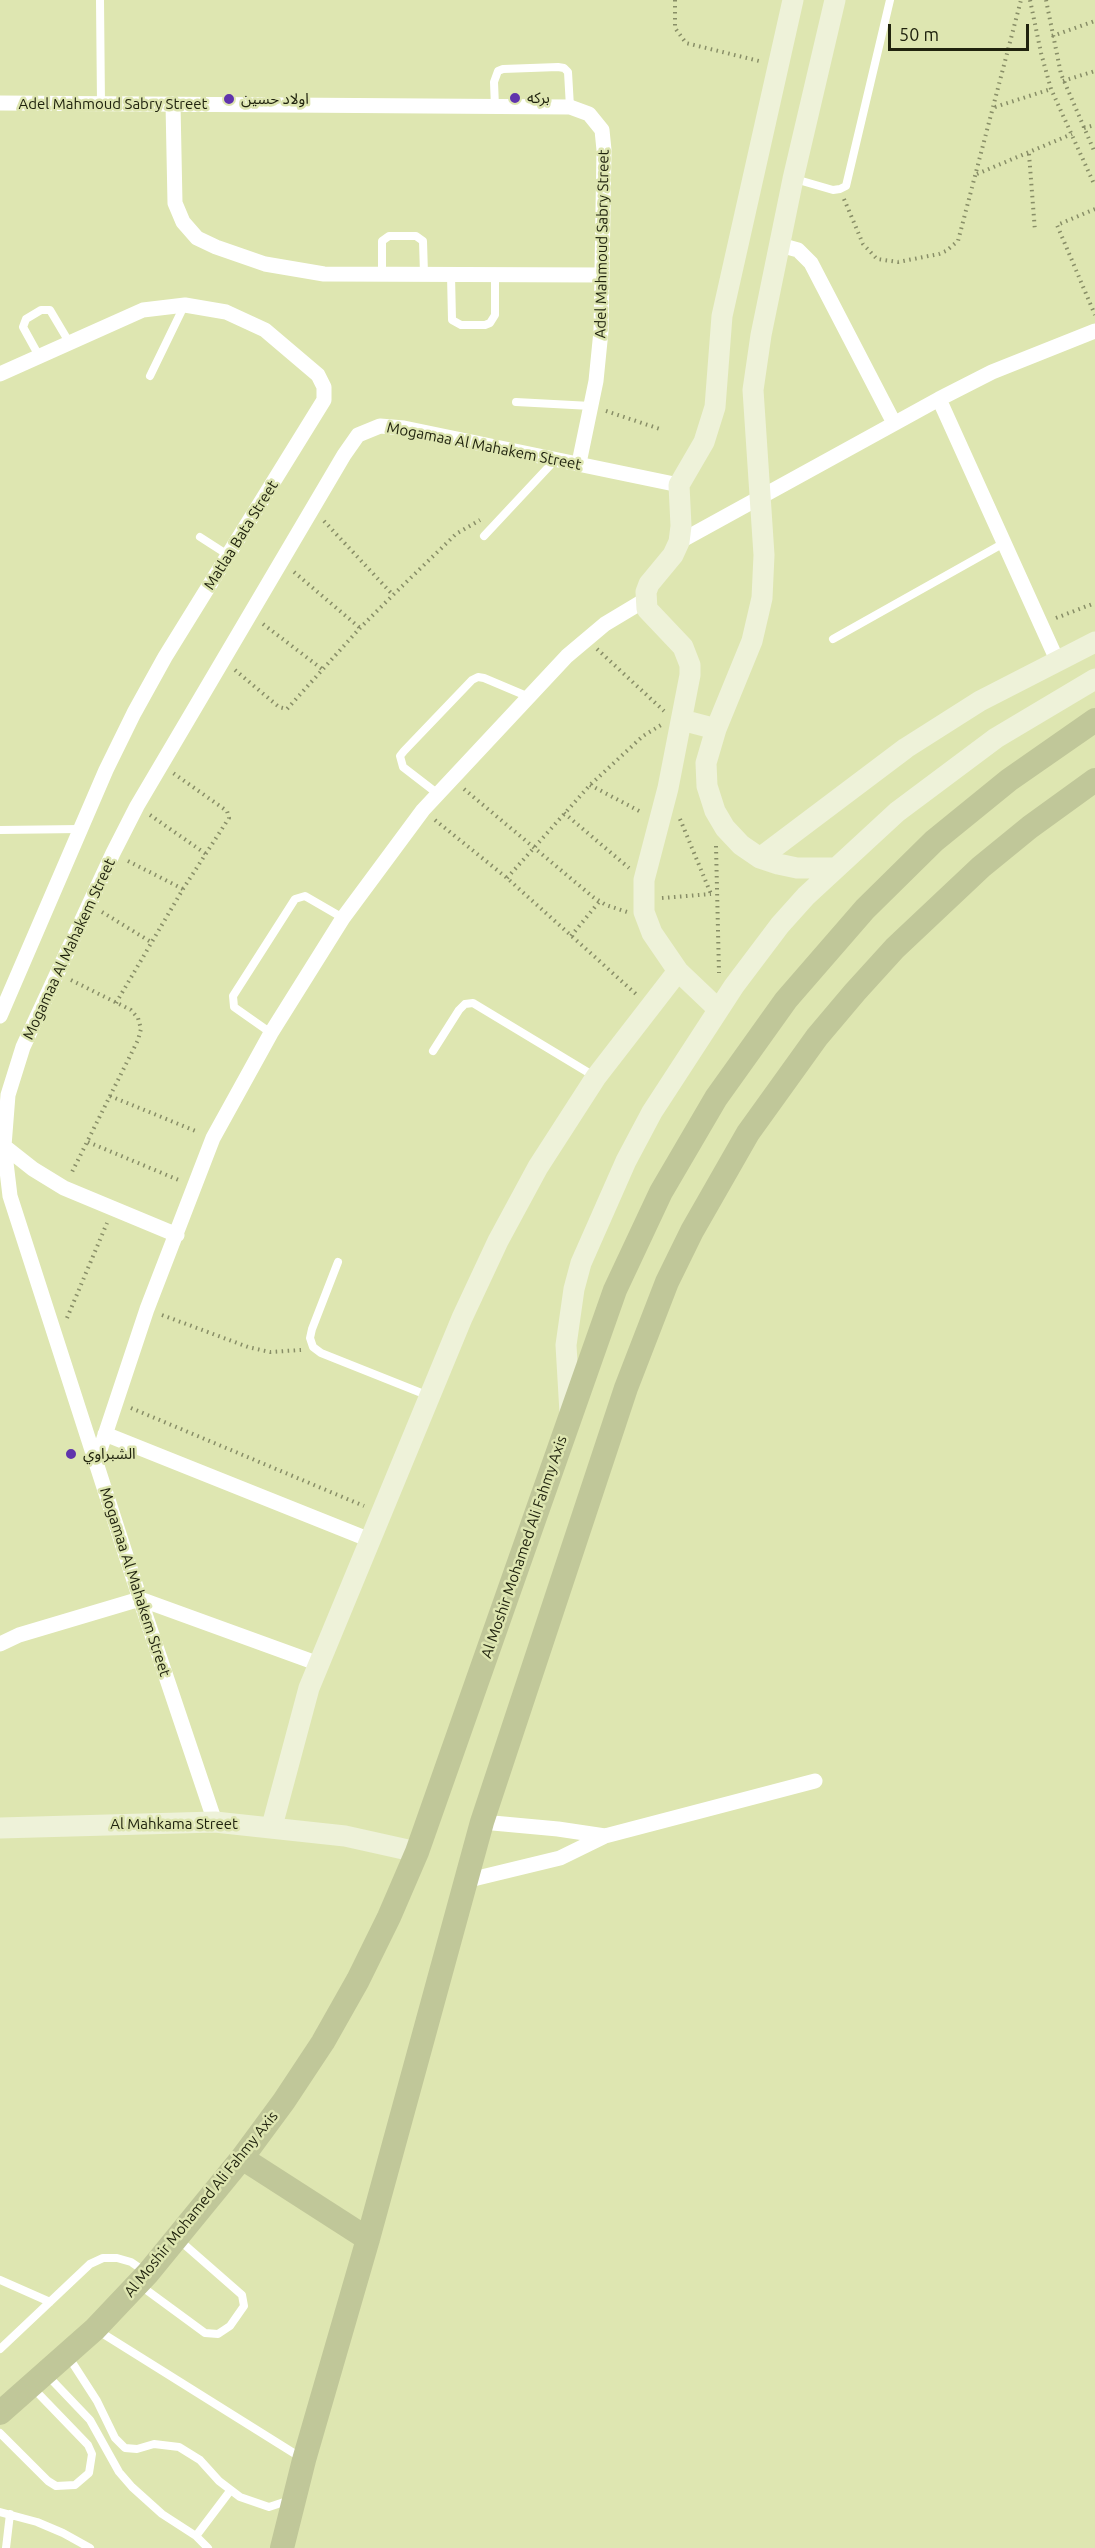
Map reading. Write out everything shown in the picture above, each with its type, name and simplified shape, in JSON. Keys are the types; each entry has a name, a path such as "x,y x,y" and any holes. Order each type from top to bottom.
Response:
{"main road":[{"name":"Al Moshir Mohamed Ali Fahmy Axis","path":"0,2413 95,2329 143,2279 177,2238 242,2158 284,2101 323,2042 358,1980 384,1928 417,1852 615,1290 661,1192 716,1098 786,1000 865,909 934,841 1009,780 1095,720"},
{"path":"282,2548 304,2460 368,2239 482,1822 645,1335 687,1241 719,1181 755,1123 817,1037 895,948 981,867 1030,827 1095,780"},
{"path":"242,2158 368,2239"}],"street":[{"path":"719,1008 678,971 652,933 644,898 668,788 678,720 690,675 687,656 677,638 653,616 645,600 649,584 673,555 679,542 681,526 677,493 679,485 704,442 718,388 718,340 722,316 793,0"},
{"path":"835,0 793,178 761,335 753,390 764,577 758,620 745,662 716,729 706,763 707,786 715,811 725,828 741,845 760,858 797,868 836,868"},
{"name":"Adel Mahmoud Sabry Street","path":"0,103 570,108 589,114 602,130 604,150 600,356 579,464"},
{"path":"173,104 175,203 183,222 197,238 265,264 294,271 324,274 602,275"},
{"path":"780,245 798,250 811,263 894,423"},
{"name":"Matlaa Bata Street","path":"0,374 143,310 185,305 226,312 264,330 318,375 324,387 324,400 318,411 165,657 134,713 80,829 0,1016"},
{"path":"679,542 939,399 993,372 1095,331"},
{"path":"718,388 753,390"},
{"path":"939,399 1058,660"},
{"name":"Mogamaa Al Mahakem Street","path":"215,1822 140,1599 10,1196 2,1144 8,1095 23,1047 112,853 137,806 358,435 380,426 404,428 679,485"},
{"path":"96,1462 147,1309 213,1138 271,1033 342,918 423,810 529,697 585,639 645,600"},
{"path":"760,858 906,748 980,701 1095,642"},
{"path":"570,1414 566,1345 573,1289 581,1263 602,1211 636,1141 681,1064 719,1008 780,925 806,896 897,812 963,762 1031,716 1095,680"},
{"path":"678,720 716,729"},
{"path":"272,1827 301,1713 319,1664 462,1318 498,1241 538,1167 596,1077 678,971"},
{"path":"2,1144 33,1169 64,1188 177,1235"},
{"path":"105,1434 370,1540"},
{"path":"2,1641 140,1599 319,1664"},
{"path":"465,1881 560,1858 605,1836 815,1780"},
{"name":"Al Mahkama Street","path":"0,1828 215,1822 345,1836 417,1852"},
{"path":"482,1822 605,1836"}],"lane":[{"path":"100,0 101,104"},
{"path":"793,178 833,190 846,186 890,0"},
{"path":"495,107 494,82 498,71 558,67 568,72 570,108"},
{"path":"382,274 382,241 389,236 416,236 423,241 424,274"},
{"path":"451,275 451,315 456,323 461,325 485,325 493,319 495,275"},
{"path":"150,376 185,305"},
{"path":"39,356 23,327 26,319 41,310 50,310 69,342"},
{"path":"516,402 591,406"},
{"path":"484,536 556,459"},
{"path":"200,537 228,555"},
{"path":"833,639 1004,543"},
{"path":"438,794 403,767 400,756 404,751 472,680 478,677 529,697"},
{"path":"0,830 80,829"},
{"path":"271,1033 234,1007 233,996 295,899 304,896 342,918"},
{"path":"433,1051 459,1010 465,1004 473,1003 596,1077"},
{"path":"338,1262 309,1338 313,1347 321,1353 430,1397"},
{"path":"0,2349 90,2264 103,2258 117,2258 131,2262 143,2279 205,2333 218,2334 230,2326 244,2306 242,2295 177,2238"},
{"path":"0,2280 50,2302"},
{"path":"95,2329 304,2460"},
{"path":"67,2355 120,2444 131,2450 154,2444 179,2447 200,2460 230,2491 250,2502 269,2506 284,2503 297,2494"},
{"path":"0,2433 48,2481 56,2486 75,2485 89,2473 92,2454 88,2445 39,2380"},
{"path":"39,2380 90,2420 101,2436 109,2455 132,2487 146,2501 196,2536 208,2548"},
{"path":"109,2455 120,2444"},
{"path":"196,2536 230,2491"},
{"path":"0,2512 63,2533 90,2548"},
{"path":"6,2548 10,2514"}],"path":[{"path":"675,0 675,28 686,43 778,66"},
{"path":"840,189 862,244 877,258 898,262 939,254 953,247 961,234 1021,0"},
{"path":"1030,0 1051,89 1095,186"},
{"path":"1046,0 1063,81 1095,153"},
{"path":"1052,36 1095,21"},
{"path":"1063,81 1095,71"},
{"path":"994,107 1051,89"},
{"path":"1084,128 1095,125"},
{"path":"977,174 1072,134"},
{"path":"1029,154 1035,231"},
{"path":"1095,209 1057,225 1095,315"},
{"path":"591,406 660,429"},
{"path":"313,509 393,595"},
{"path":"224,660 283,709 291,706 360,628 456,534 471,523 487,517 505,516"},
{"path":"282,561 360,628"},
{"path":"1041,624 1095,603"},
{"path":"251,616 322,669"},
{"path":"585,639 678,720"},
{"path":"507,878 590,784 654,728 678,720"},
{"path":"116,1003 183,889 228,822 229,814 160,764"},
{"path":"453,778 533,848 600,902 617,909 644,898 716,893"},
{"path":"590,784 659,822"},
{"path":"668,788 711,894"},
{"path":"137,806 206,854"},
{"path":"423,810 507,878 650,1006"},
{"path":"715,811 719,1008"},
{"path":"564,813 644,898"},
{"path":"112,853 183,889"},
{"path":"572,936 600,902"},
{"path":"89,904 151,942"},
{"path":"57,973 130,1010 138,1018 141,1029 138,1040 64,1188"},
{"path":"110,1096 213,1138"},
{"path":"88,1142 193,1187"},
{"path":"57,1341 113,1209"},
{"path":"147,1309 248,1347 270,1352 292,1352 313,1347"},
{"path":"116,1402 382,1513"}],"place":[{"name":"بركه","path":"515,98"},
{"name":"اولاد حسين","path":"229,99"},
{"name":"الشبراوي","path":"71,1454"}]}
